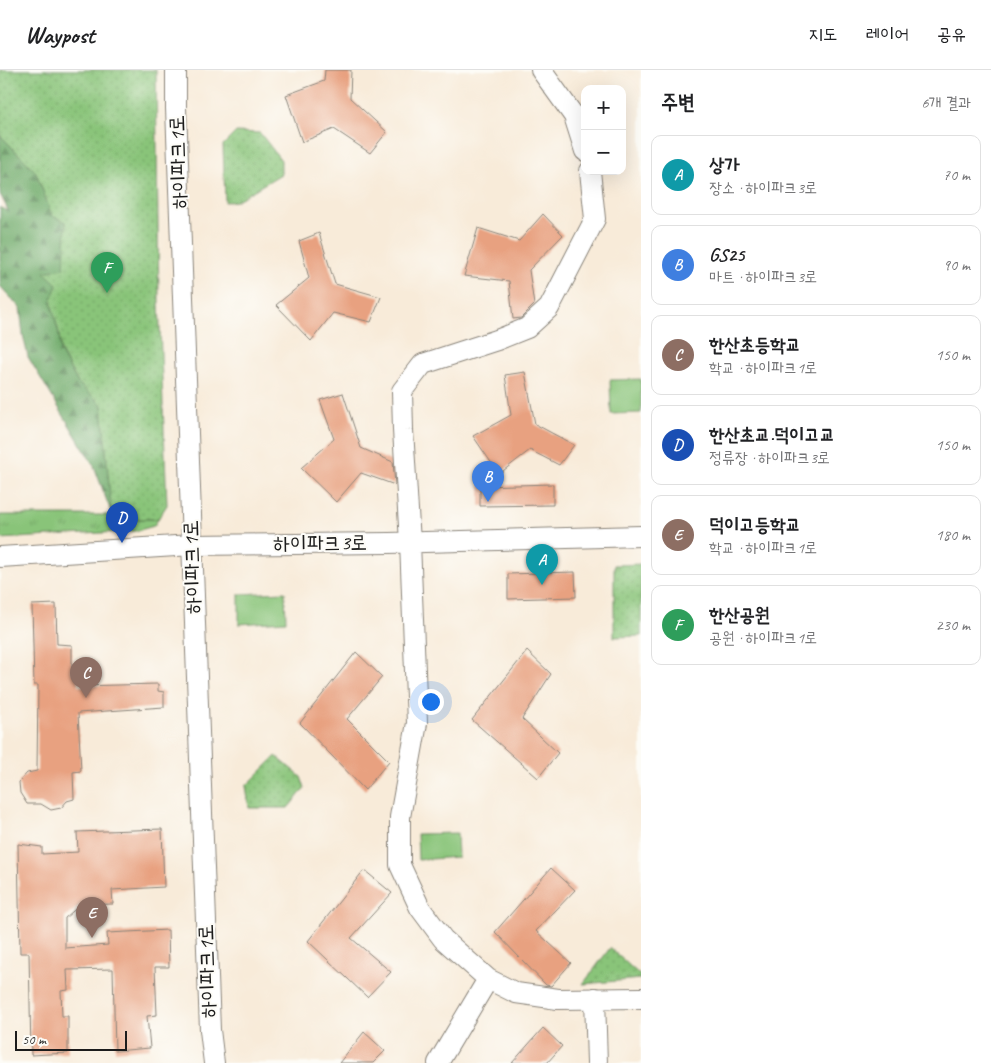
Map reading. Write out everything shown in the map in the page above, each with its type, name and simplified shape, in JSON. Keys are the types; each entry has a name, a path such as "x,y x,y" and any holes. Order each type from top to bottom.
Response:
{"street":[{"name":"하이파크1로","path":"176,70 176,118 210,1030 214,1063"},
{"path":"541,70 574,116 581,138"},
{"path":"590,175 596,219 549,308 527,328 497,340 422,364 402,392 417,723 403,790 400,817 400,865 420,908 443,939 488,979 516,993 558,1000 641,998"},
{"name":"하이파크3로","path":"0,557 192,545 641,536"},
{"path":"438,1063 488,979"},
{"path":"595,998 597,1063"}],"green space":[{"path":"0,70 156,70 159,302 167,505 158,519 112,519 102,405 78,383 61,352 59,333 51,302 57,284 44,272 64,268 66,222 52,216 36,172 0,135"},
{"path":"236,132 260,133 281,160 281,174 236,201 225,202 223,145"},
{"path":"0,135 36,172 52,215 66,222 65,268 45,272 58,284 51,302 59,333 61,353 78,383 102,405 112,515 94,466 28,357 20,308 0,286 0,207 9,212 0,194"},
{"path":"641,379 641,413 611,414 610,380"},
{"path":"0,515 112,515 113,519 158,519 154,526 136,531 0,539"},
{"path":"641,564 641,636 614,637 614,565"},
{"path":"285,592 286,621 239,624 239,594"},
{"path":"276,756 301,777 305,788 288,808 249,808 246,786"},
{"path":"457,833 458,857 418,860 417,834"},
{"path":"610,948 641,976 641,979 583,984"}],"building":[{"path":"325,70 351,70 350,98 387,132 370,153 334,129 302,142 286,95 324,81"},
{"path":"543,214 563,235 529,270 534,305 521,318 513,319 509,281 464,276 478,228 519,241"},
{"path":"319,233 335,284 381,297 371,322 333,313 311,341 276,305 309,278 299,241"},
{"path":"525,372 535,424 574,445 559,465 530,450 499,474 473,436 511,415 505,375"},
{"path":"343,393 361,448 393,462 395,485 361,473 336,502 301,468 334,439 320,400"},
{"path":"553,484 553,505 480,506 480,486"},
{"path":"575,572 576,597 508,599 508,574"},
{"path":"56,604 57,644 72,645 72,673 78,673 78,686 158,684 158,691 164,692 164,707 78,713 81,771 73,772 74,799 67,801 61,808 51,810 41,804 27,804 20,793 19,782 27,773 37,771 38,685 34,685 32,605"},
{"path":"527,651 551,674 522,719 558,753 538,778 472,720"},
{"path":"356,652 382,677 347,719 389,761 365,790 300,723"},
{"path":"162,829 164,887 112,890 113,904 80,905 65,918 65,948 108,945 107,933 168,930 169,967 155,967 157,1015 147,1016 150,1048 115,1051 113,969 67,970 68,990 61,991 62,1016 68,1016 68,1053 31,1055 29,953 20,953 18,844 42,847 42,854 78,852 77,832"},
{"path":"551,868 575,890 536,931 571,963 551,986 546,985 495,932"},
{"path":"364,870 392,893 351,938 391,972 367,997 308,941"},
{"path":"543,1028 562,1046 547,1063 512,1063"},
{"path":"364,1032 385,1051 373,1063 339,1063"}],"place":[{"name":"한산공원","path":"107,293"},
{"name":"GS25","path":"488,502"},
{"name":"한산초교.덕이고교","path":"122,543"},
{"name":"상가","path":"542,585"},
{"name":"한산초등학교","path":"86,698"},
{"name":"덕이고등학교","path":"92,938"}]}
